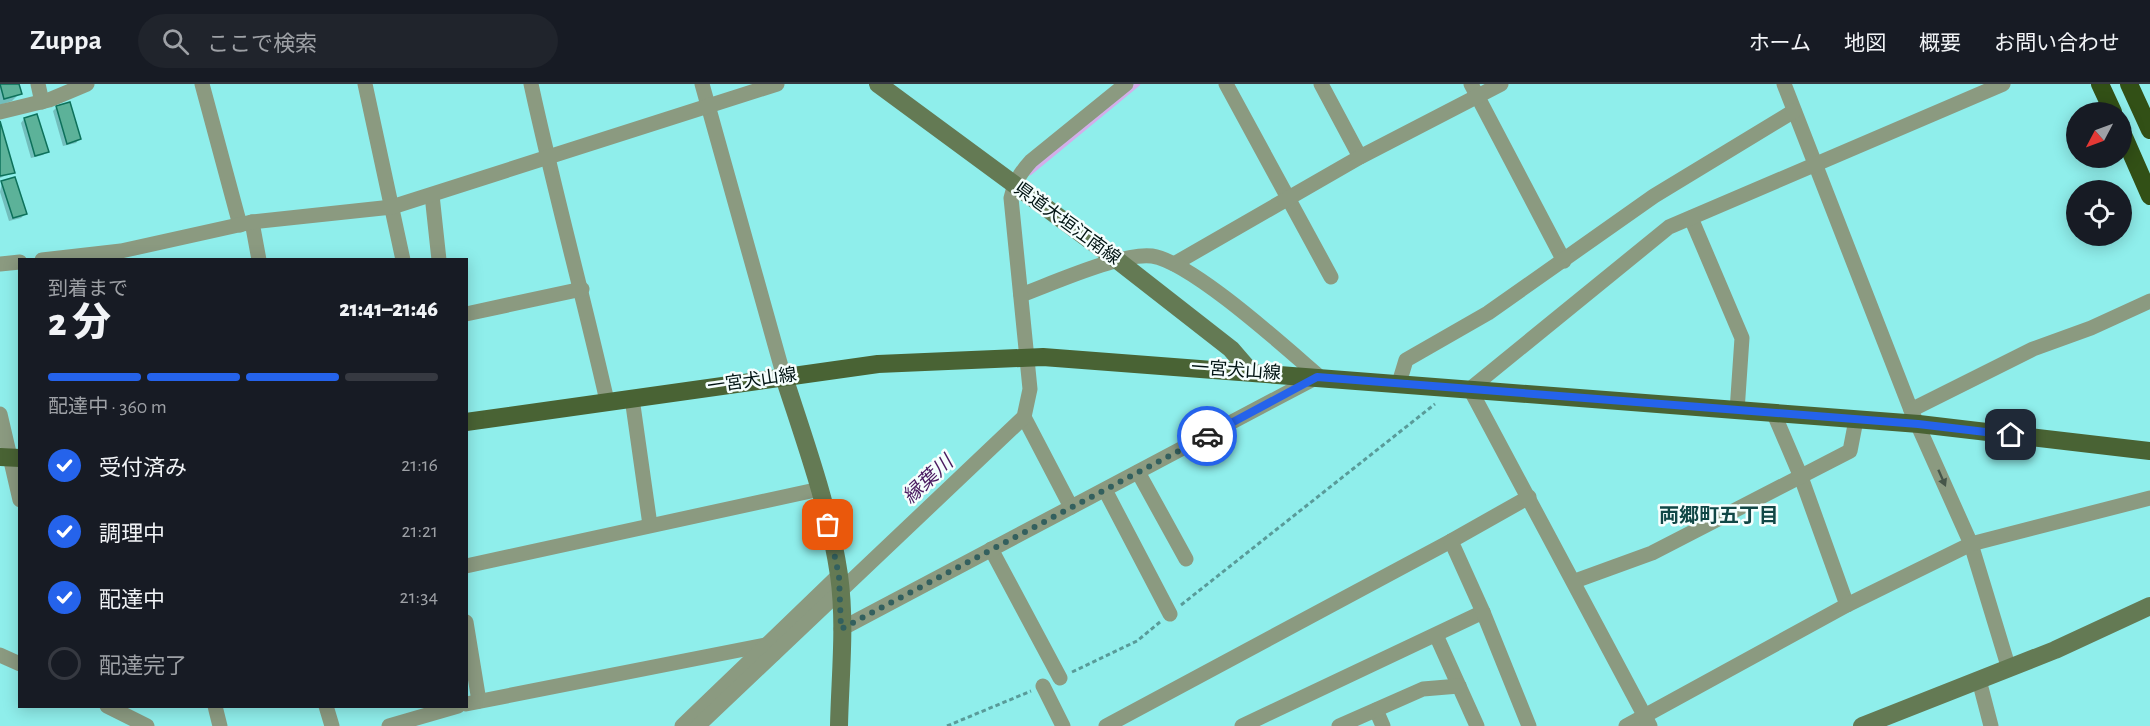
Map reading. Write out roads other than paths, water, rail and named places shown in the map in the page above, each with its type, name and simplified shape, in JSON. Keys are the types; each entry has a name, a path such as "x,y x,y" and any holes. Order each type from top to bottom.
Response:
{"highway":[{"path":"2100,84 2108,102"},
{"path":"2129,84 2150,130"},
{"path":"2132,155 2150,196"}],"main road":[{"name":"県道大垣江南線","path":"878,84 1118,260 1232,349 1250,371"},
{"name":"一宮犬山線","path":"468,422 878,364 1028,358 1250,371 1856,420 1915,417 2150,451"},
{"path":"784,377 820,489 839,583 841,629 839,726"},
{"path":"1862,726 2009,669 2150,606"}],"street":[{"path":"38,84 42,102"},
{"path":"202,84 258,258"},
{"path":"365,84 404,258"},
{"path":"531,84 546,157 582,289 607,401"},
{"path":"702,84 784,377"},
{"path":"74,258 122,255 246,223 392,207 777,84"},
{"path":"692,724 839,583 1024,417 1030,389 1011,198 1014,184 1031,161 1126,84"},
{"path":"1226,84 1331,277"},
{"path":"1174,264 1474,90 1501,84"},
{"path":"1784,84 1915,417 1971,544 2009,669"},
{"path":"1648,720 1529,497 1462,388 1669,227 2003,84"},
{"path":"0,112 42,102 83,85"},
{"path":"1324,85 1360,157"},
{"path":"1474,90 1564,261"},
{"path":"1399,383 1406,360 1488,313 1564,261 1653,195 1794,111"},
{"path":"432,195 440,258"},
{"path":"1691,218 1742,338 1737,411"},
{"path":"841,629 1319,377 1229,302 1174,264 1151,256 1118,260 1021,295"},
{"path":"0,264 18,262"},
{"path":"468,314 582,289"},
{"path":"1915,417 2033,349 2091,328 2150,301"},
{"path":"632,398 650,525"},
{"path":"0,414 18,492"},
{"path":"1774,414 1801,477 1847,605"},
{"path":"1024,417 1071,507"},
{"path":"1575,581 1652,553 1850,451 1856,420"},
{"path":"1138,472 1185,559"},
{"path":"468,566 820,489"},
{"path":"1105,490 1170,614"},
{"path":"1106,726 1451,542 1529,497"},
{"path":"1626,726 1648,720 1847,605 1971,544 2150,498"},
{"path":"1451,542 1483,612 1529,726"},
{"path":"991,549 1060,678"},
{"path":"1242,726 1483,612"},
{"path":"1436,635 1477,726"},
{"path":"468,645 473,702 766,653"},
{"path":"0,655 18,663"},
{"path":"1979,680 1991,726"},
{"path":"1043,686 1063,726"},
{"path":"1339,726 1423,689 1459,686"},
{"path":"111,708 142,725"},
{"path":"216,708 220,726"},
{"path":"327,708 332,726"},
{"path":"390,726 451,708"},
{"path":"1376,710 1383,726"}],"waterway":[{"name":"縁葉川","path":"1030,173 1138,84"}],"district":[{"name":"両郷町五丁目","path":"1719,516"}]}
